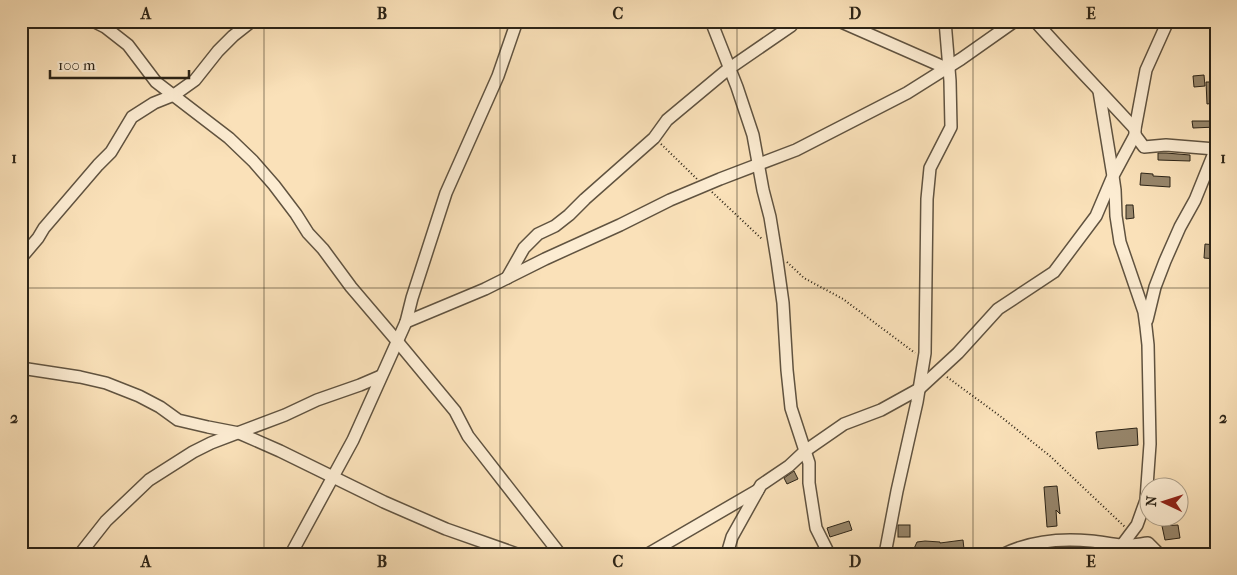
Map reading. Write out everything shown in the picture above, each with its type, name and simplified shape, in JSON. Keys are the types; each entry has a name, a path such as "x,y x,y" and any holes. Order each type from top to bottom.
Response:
{"street":[{"path":"93,21 105,27 128,45 156,82 228,138 253,161 274,185 308,233 323,249 351,287 455,411 468,436 560,554"},
{"path":"21,258 44,228 111,152 132,117 154,103 174,95 195,80 218,51 252,21"},
{"path":"292,554 353,440 406,322 446,193 498,76 517,21"},
{"path":"711,21 737,87 752,135 776,251 783,303 787,370 792,408 809,463 809,483 816,528 829,554"},
{"path":"507,278 524,248 538,234 555,226 569,215 654,138 666,120 729,69 791,26 795,21"},
{"path":"839,21 948,67"},
{"path":"885,554 924,360 930,168 951,128 945,21"},
{"path":"406,322 485,289 670,200 796,150 906,94 1016,21"},
{"path":"1036,21 1135,132 1144,147 1166,145 1216,148 1195,200 1165,261 1153,296 1146,326"},
{"path":"727,554 732,537 761,485 844,424 882,410 919,389 958,353 998,309 1054,272 1096,216 1135,132 1146,70 1168,21"},
{"path":"1099,91 1115,190 1120,242 1144,312 1148,345 1150,444 1146,500 1136,525 1122,549"},
{"path":"21,368 71,375 106,383 139,396 160,407 178,420 239,433 384,502 446,529 517,554"},
{"path":"80,554 106,521 149,480 193,452 211,442 285,416 316,400 381,376"},
{"path":"648,554 758,490"},
{"path":"1004,554 1022,546 1047,540 1081,540 1122,549 1149,549 1159,554"}],"path":[{"path":"654,138 804,278 843,299 924,360"},
{"path":"939,371 1050,456 1132,533"}],"building":[{"path":"1204,75 1205,86 1194,87 1193,76"},
{"path":"1206,82 1213,82 1214,103 1207,104"},
{"path":"1192,121 1216,121 1216,127 1193,128"},
{"path":"1158,153 1190,155 1190,161 1158,160"},
{"path":"1141,173 1170,177 1170,187 1140,185"},
{"path":"1126,205 1133,205 1134,218 1126,219"},
{"path":"1205,244 1216,245 1216,259 1204,258"},
{"path":"1137,428 1138,445 1098,449 1096,432"},
{"path":"794,471 798,479 787,484 784,478"},
{"path":"1057,486 1060,514 1056,510 1057,526 1047,527 1044,487"},
{"path":"849,521 852,530 830,537 827,528"},
{"path":"898,525 910,525 910,537 898,537"},
{"path":"1162,528 1178,528 1180,538 1165,540"},
{"path":"963,540 964,549 958,550 958,554 945,554 945,552 921,553 921,550 912,553 917,542 940,543"}]}
